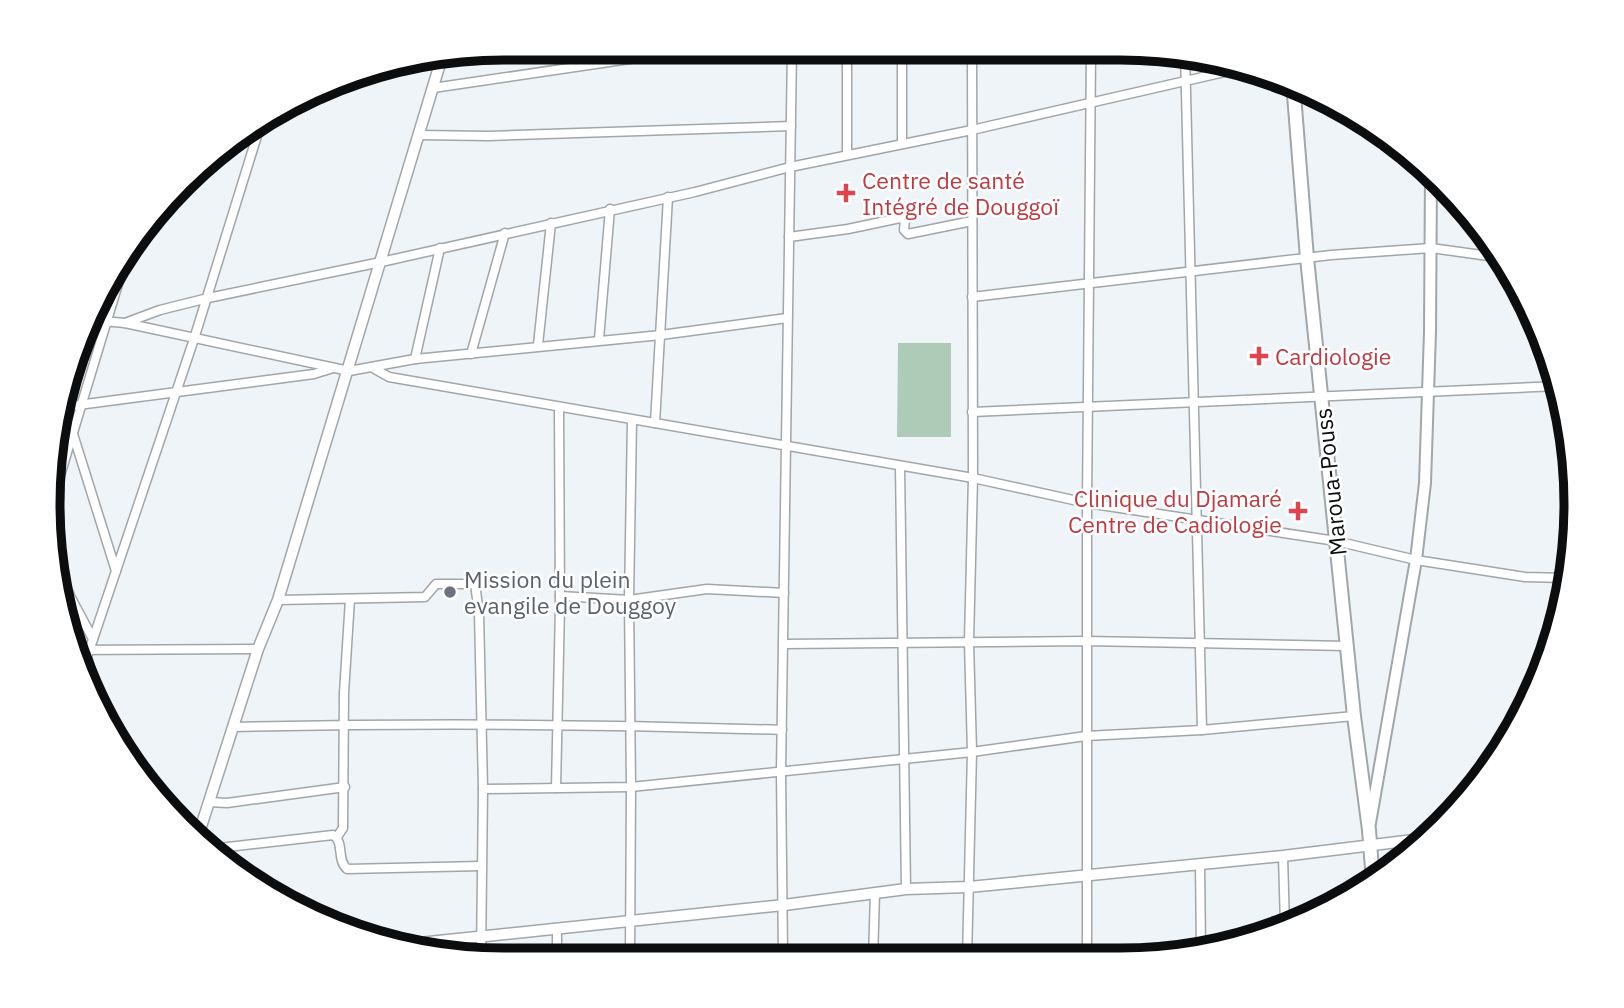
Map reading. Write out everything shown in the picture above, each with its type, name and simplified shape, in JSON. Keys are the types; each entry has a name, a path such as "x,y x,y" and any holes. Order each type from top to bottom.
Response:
{"main road":[{"name":"Maroua-Pouss","path":"1294,95 1307,258 1372,871"},
{"path":"1369,830 1416,560 1424,483 1431,187"}],"street":[{"path":"433,88 623,60"},
{"path":"783,948 781,772 792,60"},
{"path":"847,60 847,155"},
{"path":"902,60 902,143"},
{"path":"967,948 972,752 969,642 973,478 972,60"},
{"path":"1087,948 1086,641 1091,60"},
{"path":"200,827 258,649 278,600 440,64"},
{"path":"1185,64 1202,730"},
{"path":"125,323 160,310 208,298 381,262 668,198 790,167 972,130 1224,72"},
{"path":"418,135 489,136 791,126"},
{"path":"87,657 208,298 258,134"},
{"path":"655,424 668,198"},
{"path":"599,340 610,209"},
{"path":"789,237 900,218 905,220 904,230 908,234 972,221"},
{"path":"538,345 551,223"},
{"path":"471,354 505,233"},
{"path":"415,359 440,248"},
{"path":"972,297 1307,258 1431,248 1489,256"},
{"path":"60,476 117,286"},
{"path":"99,322 125,323 349,371 415,359 661,335 787,318"},
{"path":"71,404 314,374 333,368"},
{"path":"373,368 389,377 973,478 1087,503 1336,541 1416,560 1525,577 1558,579"},
{"path":"972,412 1087,409 1321,395 1548,386"},
{"path":"556,788 560,596 559,408"},
{"path":"630,948 629,600 632,420"},
{"path":"73,434 116,571"},
{"path":"900,466 906,889"},
{"path":"278,600 425,597 436,584 474,583 478,613 483,789 481,948"},
{"path":"560,596 629,600 707,589 784,593"},
{"path":"68,591 93,639"},
{"path":"337,837 343,828 350,598"},
{"path":"784,644 1086,641 1347,646"},
{"path":"88,654 258,649"},
{"path":"88,654 93,674"},
{"path":"483,789 631,788 972,752 1086,736 1202,730 1354,716"},
{"path":"233,727 631,725 782,730"},
{"path":"209,802 227,803 345,787"},
{"path":"222,848 333,835 340,842 342,862 347,869 481,866"},
{"path":"428,942 784,905 906,889 969,887 1283,856 1410,840"},
{"path":"1283,856 1285,917"},
{"path":"1200,864 1201,941"},
{"path":"873,948 875,893"},
{"path":"556,929 557,948"}],"green space":[{"path":"898,343 951,343 951,437 897,437"}],"place":[{"name":"Centre de santé Intégré de Douggoï","path":"846,193"},
{"name":"Cardiologie","path":"1259,356"},
{"name":"Clinique du Djamaré Centre de Cadiologie","path":"1298,511"},
{"name":"Mission du plein evangile de Douggoy","path":"450,592"}]}
